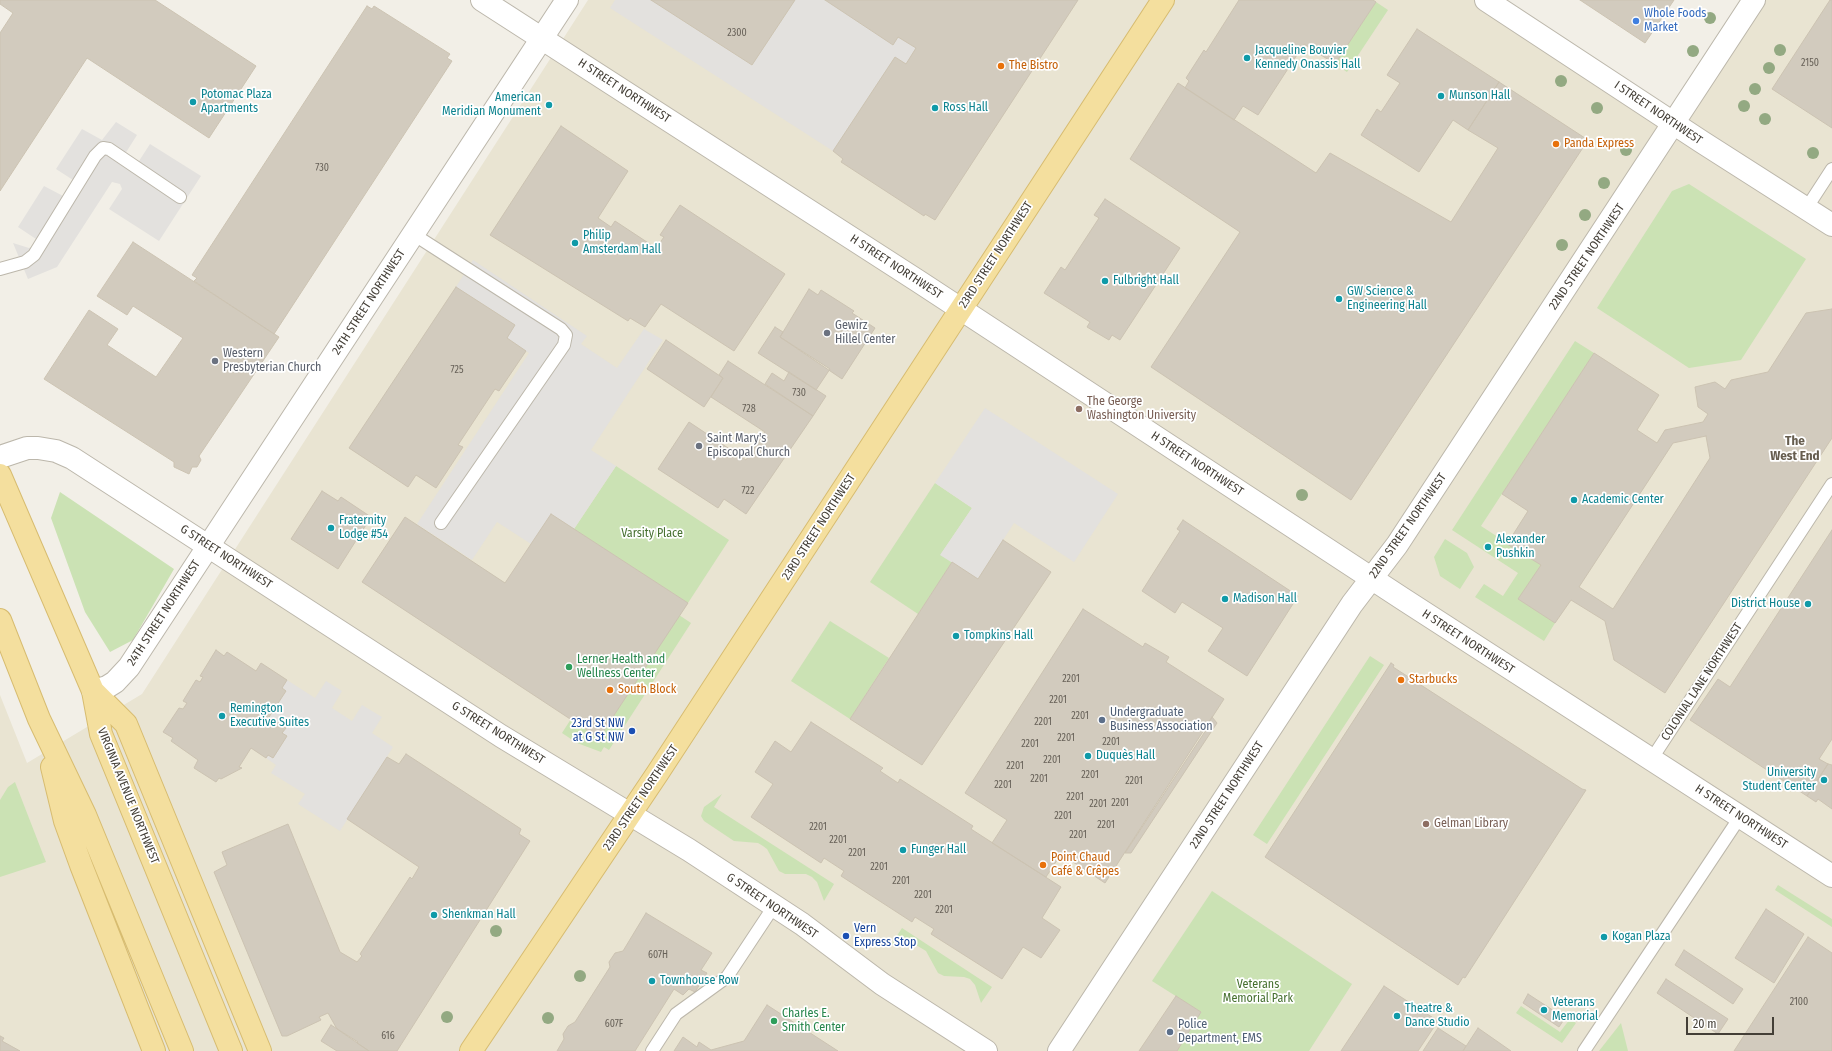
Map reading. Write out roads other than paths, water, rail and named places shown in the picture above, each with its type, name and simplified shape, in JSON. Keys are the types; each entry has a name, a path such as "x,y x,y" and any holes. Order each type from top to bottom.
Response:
{"main road":[{"name":"23RD STREET NORTHWEST","path":"471,1051 630,815 1164,0"},
{"name":"VIRGINIA AVENUE NORTHWEST","path":"0,475 93,691 101,734 231,1051"},
{"path":"0,620 40,719 85,815 182,1051"},
{"path":"93,691 126,724 260,1051"},
{"path":"40,719 65,821 154,1051"}],"street":[{"name":"H STREET NORTHWEST","path":"482,0 961,309 1372,579 1832,876"},
{"name":"24TH STREET NORTHWEST","path":"93,691 107,688 121,677 567,0"},
{"name":"I STREET NORTHWEST","path":"1486,0 1832,225"},
{"name":"22ND STREET NORTHWEST","path":"1059,1051 1352,604 1398,546 1754,0"},
{"name":"G STREET NORTHWEST","path":"0,457 27,448 48,449 64,453 501,736 689,850 802,924 882,984 986,1051"}],"lane":[{"path":"0,269 26,262 34,255 95,156 103,148 109,149 180,197"},
{"path":"1806,209 1832,169"},
{"path":"413,234 561,329 566,335 564,345 441,523"},
{"name":"COLONIAL LANE NORTHWEST","path":"1651,760 1832,484"},
{"path":"1584,1051 1740,817"},
{"path":"652,1051 676,1014 727,978 774,906"}],"place":[{"name":"Whole Foods Market","path":"1636,21"},
{"name":"Jacqueline Bouvier Kennedy Onassis Hall","path":"1247,58"},
{"name":"The Bistro","path":"1001,66"},
{"name":"Munson Hall","path":"1441,96"},
{"name":"Potomac Plaza Apartments","path":"193,102"},
{"name":"American Meridian Monument","path":"549,105"},
{"name":"Ross Hall","path":"935,108"},
{"name":"Panda Express","path":"1556,144"},
{"name":"Philip Amsterdam Hall","path":"575,243"},
{"name":"Fulbright Hall","path":"1105,281"},
{"name":"GW Science & Engineering Hall","path":"1339,299"},
{"name":"Gewirz Hillel Center","path":"827,333"},
{"name":"Western Presbyterian Church","path":"215,361"},
{"name":"The George Washington University","path":"1079,409"},
{"name":"Saint Mary's Episcopal Church","path":"699,446"},
{"name":"Academic Center","path":"1574,500"},
{"name":"Fraternity Lodge #54","path":"331,528"},
{"name":"Alexander Pushkin","path":"1488,547"},
{"name":"Madison Hall","path":"1225,599"},
{"name":"District House","path":"1808,604"},
{"name":"Tompkins Hall","path":"956,636"},
{"name":"Lerner Health and Wellness Center","path":"569,667"},
{"name":"Starbucks","path":"1401,680"},
{"name":"South Block","path":"610,690"},
{"name":"Remington Executive Suites","path":"222,716"},
{"name":"Undergraduate Business Association","path":"1102,720"},
{"name":"23rd St NW at G St NW","path":"632,731"},
{"name":"Duquès Hall","path":"1088,756"},
{"name":"University Student Center","path":"1824,780"},
{"name":"Gelman Library","path":"1426,824"},
{"name":"Funger Hall","path":"903,850"},
{"name":"Point Chaud Café & Crêpes","path":"1043,865"},
{"name":"Shenkman Hall","path":"434,915"},
{"name":"Vern Express Stop","path":"846,936"},
{"name":"Kogan Plaza","path":"1604,937"},
{"name":"Townhouse Row","path":"652,981"},
{"name":"Veterans Memorial","path":"1544,1010"},
{"name":"Theatre & Dance Studio","path":"1397,1016"},
{"name":"Charles E. Smith Center","path":"774,1021"},
{"name":"Police Department, EMS","path":"1170,1032"}],"district":[{"name":"The West End","path":"1795,448"}],"park label":[{"name":"Varsity Place","path":"652,534"},
{"name":"Veterans Memorial Park","path":"1258,992"}]}
